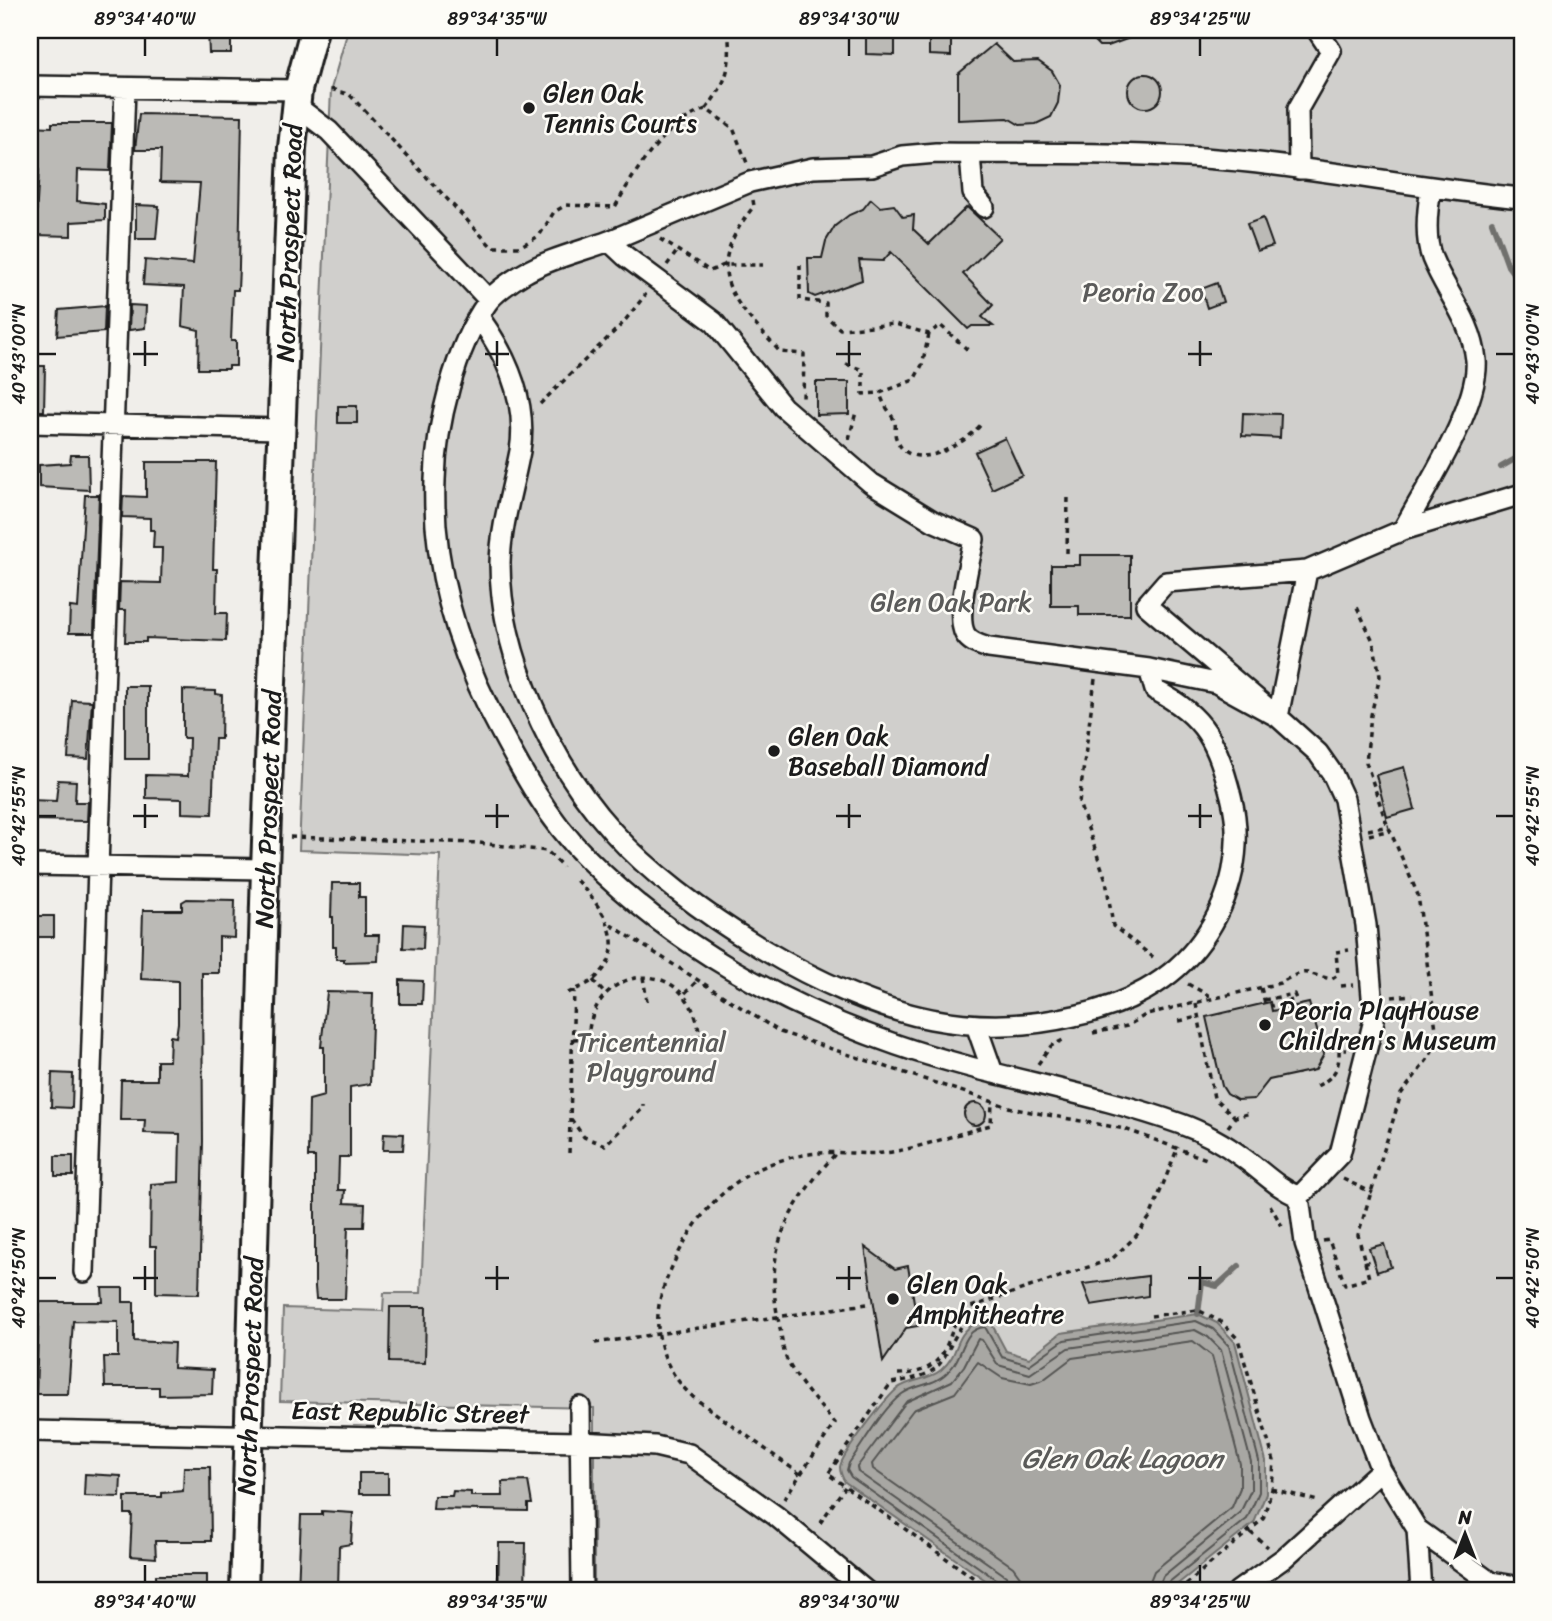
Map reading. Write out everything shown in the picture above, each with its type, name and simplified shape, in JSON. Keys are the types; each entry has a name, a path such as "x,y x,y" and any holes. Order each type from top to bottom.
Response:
{"main road":[{"name":"North Prospect Road","path":"244,1591 281,429 297,98 314,30"}],"street":[{"path":"1299,169 1298,109 1331,51 1317,30"},
{"path":"30,86 125,88 297,98 484,308 496,341 512,372 523,422 520,451 505,519 500,564 506,612 535,711 565,769 612,831 666,884 747,940 845,991 927,1018 976,1025 1058,1020 1102,1010 1151,987 1187,961 1210,929 1230,887 1236,839 1233,806 1214,744 1202,723 1178,702 1155,690 1149,669"},
{"path":"84,1272 125,88"},
{"path":"970,154 973,193 984,207"},
{"path":"1299,1197 1278,1187 1241,1156 1185,1126 1099,1099 993,1073 897,1045 791,1001 710,956 641,907 586,858 535,792 512,755 475,679 447,599 438,552 435,474 444,412 456,365 484,308 524,273 750,182 813,168 882,164 902,156 1166,156 1299,169 1430,189 1522,198"},
{"path":"1404,530 1452,440 1472,393 1476,362 1462,310 1432,257 1426,214 1430,189"},
{"path":"609,241 625,256 714,322 783,407 871,483 933,521 974,539 962,612 964,633 971,641 989,648 1149,669 1216,683 1278,717"},
{"path":"30,424 281,429"},
{"path":"1299,1197 1340,1154 1374,1020 1366,925 1344,799 1332,773 1318,753 1146,605 1166,582 1307,571 1404,530 1522,494"},
{"path":"1278,717 1307,571"},
{"path":"30,865 265,869"},
{"path":"976,1025 993,1073"},
{"path":"1299,1197 1305,1243 1361,1418 1381,1470 1417,1529 1490,1582 1522,1590"},
{"path":"580,1407 582,1591"},
{"name":"East Republic Street","path":"30,1431 248,1434 655,1446 688,1454 776,1516 866,1591"},
{"path":"1238,1591 1284,1558 1381,1470"},
{"path":"1417,1529 1421,1591"}],"path":[{"path":"615,214 615,206 671,128 686,116 706,109 724,86 731,56 728,30"},
{"path":"331,89 350,95 492,247 519,247 539,236 554,212 566,205 615,206"},
{"path":"706,109 733,128 748,165"},
{"path":"752,198 754,206 739,225 724,265 732,297 780,352 804,354 803,405"},
{"path":"653,235 710,271 724,265 764,265"},
{"path":"523,422 624,323 678,250"},
{"path":"800,265 800,300 826,303 826,316 840,329 895,324 929,334"},
{"path":"846,364 863,370 863,394 880,393 914,380 922,365 929,334 940,325 969,351"},
{"path":"880,393 883,406 895,422 896,439 908,453 915,456 922,457 948,449 972,437 982,423"},
{"path":"840,436 849,440 856,412"},
{"path":"1068,496 1068,553"},
{"path":"1318,1242 1329,1240 1345,1285 1369,1278 1357,1240 1401,1094 1430,1056 1437,1037 1418,895 1366,762 1371,715 1380,676 1373,641 1356,605"},
{"path":"1089,672 1096,673 1079,803 1106,880 1113,926 1153,957"},
{"path":"1368,833 1390,828"},
{"path":"267,838 479,843 547,851 563,867"},
{"path":"568,993 593,981 606,965 609,956 611,925 576,880"},
{"path":"1090,1034 1111,1032 1147,1014 1261,988 1304,971 1332,979 1338,975 1336,952 1358,950"},
{"path":"1182,977 1193,988 1208,995 1210,1001"},
{"path":"643,978 647,1001"},
{"path":"588,1039 590,1017 605,994 617,985 643,978 671,984 685,993 698,1018 700,1037 692,1044"},
{"path":"685,993 699,979"},
{"path":"593,981 605,994"},
{"path":"1261,988 1264,1002 1294,994 1296,999 1271,1006"},
{"path":"569,1153 574,990"},
{"path":"1390,997 1412,995"},
{"path":"1196,1004 1214,1098 1235,1116"},
{"path":"1179,1021 1199,1017"},
{"path":"1034,1069 1051,1046 1073,1036"},
{"path":"1437,1037 1451,1045 1472,1040"},
{"path":"573,1039 602,1038"},
{"path":"1317,1086 1331,1079 1338,1069 1339,1050 1357,1050"},
{"path":"800,1474 678,1383 666,1363 658,1335 659,1300 676,1255 713,1202 731,1186 768,1162 836,1153 884,1153 991,1125 992,1102"},
{"path":"570,1118 584,1137 605,1145 643,1108 643,1104"},
{"path":"1226,1129 1235,1116 1251,1113"},
{"path":"898,1374 920,1371 939,1360 959,1311 1112,1259 1136,1236 1150,1217 1177,1148"},
{"path":"776,1516 800,1474 835,1423 788,1362 777,1317 772,1274 778,1243 811,1182 836,1153"},
{"path":"1341,1178 1373,1193"},
{"path":"1364,1263 1373,1260"},
{"path":"595,1343 867,1304"},
{"path":"1151,1315 1198,1310 1221,1322 1238,1339 1274,1461 1272,1489 1263,1520 1181,1590"},
{"path":"988,1314 964,1322 945,1361 936,1369 916,1378 891,1383 828,1474 992,1591"},
{"path":"820,1523 845,1487"},
{"path":"1272,1489 1314,1500"}],"green space":[{"name":"Glen Oak Park","path":"348,30 1522,30 1522,1591 594,1591 594,1408 280,1401 283,1308 383,1311 384,1293 421,1293 440,855 299,850 331,89"}],"water":[{"name":"Glen Oak Lagoon","path":"1198,1314 1217,1323 1235,1342 1266,1461 1266,1494 1254,1523 1169,1591 1001,1591 845,1482 842,1477 842,1461 891,1394 907,1383 941,1370 953,1355 967,1329 988,1317 1006,1351 1029,1358 1061,1333"}],"building":[{"path":"866,30 895,30 895,55 866,54"},
{"path":"929,30 951,30 951,56 929,55"},
{"path":"1083,30 1146,32 1108,46 1099,46"},
{"path":"208,31 231,31 231,53 209,53"},
{"path":"994,44 1013,62 1038,61 1052,71 1060,85 1058,103 1051,117 1036,124 1020,125 1008,118 958,120 958,74"},
{"path":"1145,74 1157,79 1162,91 1157,103 1145,108 1133,103 1128,91 1133,79"},
{"path":"139,114 242,116 238,290 233,290 231,341 236,341 236,366 228,366 228,369 198,369 199,330 182,326 184,287 143,285 145,260 193,264 200,183 160,182 161,150 135,150"},
{"path":"52,123 112,123 110,171 78,170 77,201 105,204 105,220 71,222 71,236 35,235 39,169 30,169 30,126 52,127"},
{"path":"871,199 880,207 894,205 903,217 914,215 913,229 929,244 967,207 1000,238 963,274 993,305 982,317 993,326 972,326 968,329 891,252 883,261 859,260 862,280 815,297 809,294 808,258 822,258 826,241 835,226 849,215 863,209"},
{"path":"136,205 159,206 156,239 136,239"},
{"path":"1263,218 1273,246 1257,251 1247,224"},
{"path":"1217,283 1223,302 1207,308 1201,289"},
{"path":"130,305 146,306 145,328 129,330"},
{"path":"105,306 104,332 57,336 59,310"},
{"path":"30,366 45,366 44,411 30,411"},
{"path":"816,382 849,382 849,414 816,415"},
{"path":"338,406 357,406 357,423 338,423"},
{"path":"1243,413 1281,414 1280,438 1242,436"},
{"path":"1005,438 1022,475 992,489 975,452"},
{"path":"71,455 88,455 89,490 39,487 39,465 70,463"},
{"path":"146,462 216,462 213,569 217,569 216,613 227,613 226,641 146,638 146,642 125,642 126,610 119,610 120,582 161,583 162,548 153,548 154,530 150,530 150,518 122,517 123,496 146,497"},
{"path":"85,495 99,495 94,633 69,633 70,607 78,608"},
{"path":"1080,555 1130,555 1130,615 1079,615 1079,606 1051,606 1051,565 1080,565"},
{"path":"125,686 148,686 148,759 125,759"},
{"path":"183,690 216,691 216,694 222,695 221,739 215,739 212,814 182,813 182,799 146,798 146,775 188,776 189,738 183,738"},
{"path":"72,700 92,701 88,759 68,758"},
{"path":"1404,767 1415,809 1387,817 1376,775"},
{"path":"58,780 76,781 75,802 88,802 87,821 30,820 30,800 56,801"},
{"path":"332,883 359,883 359,897 365,897 365,935 379,935 378,961 344,962 344,959 336,959 331,917"},
{"path":"187,899 235,900 234,938 219,937 219,973 202,973 203,1141 199,1294 156,1293 156,1246 150,1246 151,1184 179,1182 180,1134 144,1133 145,1120 120,1120 121,1080 157,1080 157,1061 169,1061 170,1036 176,1037 178,1023 178,981 141,979 143,910 182,910 182,902"},
{"path":"34,916 54,916 54,937 34,937"},
{"path":"404,924 424,925 423,949 403,948"},
{"path":"400,980 423,981 422,1004 400,1004"},
{"path":"327,992 373,993 370,1084 350,1087 350,1157 339,1157 338,1190 345,1190 344,1203 365,1204 364,1227 348,1227 345,1299 316,1299 315,1287 315,1157 308,1157 309,1100 324,1096 324,1047 321,1047"},
{"path":"1270,1002 1272,1011 1309,1003 1324,1054 1315,1070 1269,1080 1254,1099 1237,1100 1227,1094 1222,1086 1206,1017"},
{"path":"52,1073 73,1074 72,1108 51,1107"},
{"path":"975,1103 983,1106 986,1114 983,1122 975,1125 967,1122 964,1114 967,1106"},
{"path":"384,1133 404,1134 403,1150 383,1150"},
{"path":"55,1156 73,1156 73,1176 55,1176"},
{"path":"1384,1244 1391,1267 1377,1272 1369,1248"},
{"name":"Glen Oak Amphitheatre","path":"865,1247 895,1269 908,1266 918,1326 906,1328 883,1362"},
{"path":"1148,1276 1148,1296 1091,1305 1083,1284"},
{"path":"102,1288 123,1288 123,1302 134,1302 134,1341 174,1343 173,1368 213,1370 212,1394 159,1395 159,1387 105,1387 104,1357 118,1357 118,1322 73,1321 68,1394 36,1394 39,1302 103,1302"},
{"path":"390,1307 426,1307 425,1363 389,1362"},
{"path":"184,1467 210,1467 211,1541 155,1541 156,1558 130,1556 132,1514 125,1514 125,1497 162,1497 162,1493 183,1491"},
{"path":"359,1473 388,1473 388,1494 359,1494"},
{"path":"85,1474 121,1476 120,1497 84,1496"},
{"path":"528,1481 532,1504 528,1504 528,1511 433,1509 434,1496 452,1496 453,1491 471,1492 471,1496 503,1496 502,1482"},
{"path":"322,1511 353,1513 351,1544 339,1546 338,1591 298,1591 301,1515 322,1515"},
{"path":"499,1543 526,1543 525,1591 498,1591"},
{"path":"156,1575 207,1575 207,1591 156,1590"}],"waterway":[{"path":"1492,222 1508,266 1522,285"},
{"path":"1501,467 1522,455"},
{"path":"1198,1314 1202,1282 1217,1286 1239,1266"}],"place":[{"name":"Glen Oak Tennis Courts","path":"529,108"},
{"name":"Glen Oak Baseball Diamond","path":"774,751"},
{"name":"Peoria PlayHouse Children's Museum","path":"1265,1025"},
{"name":"Glen Oak Amphitheatre","path":"893,1299"}],"park label":[{"name":"Peoria Zoo","path":"1143,292"},
{"name":"Tricentennial Playground","path":"651,1057"}]}
